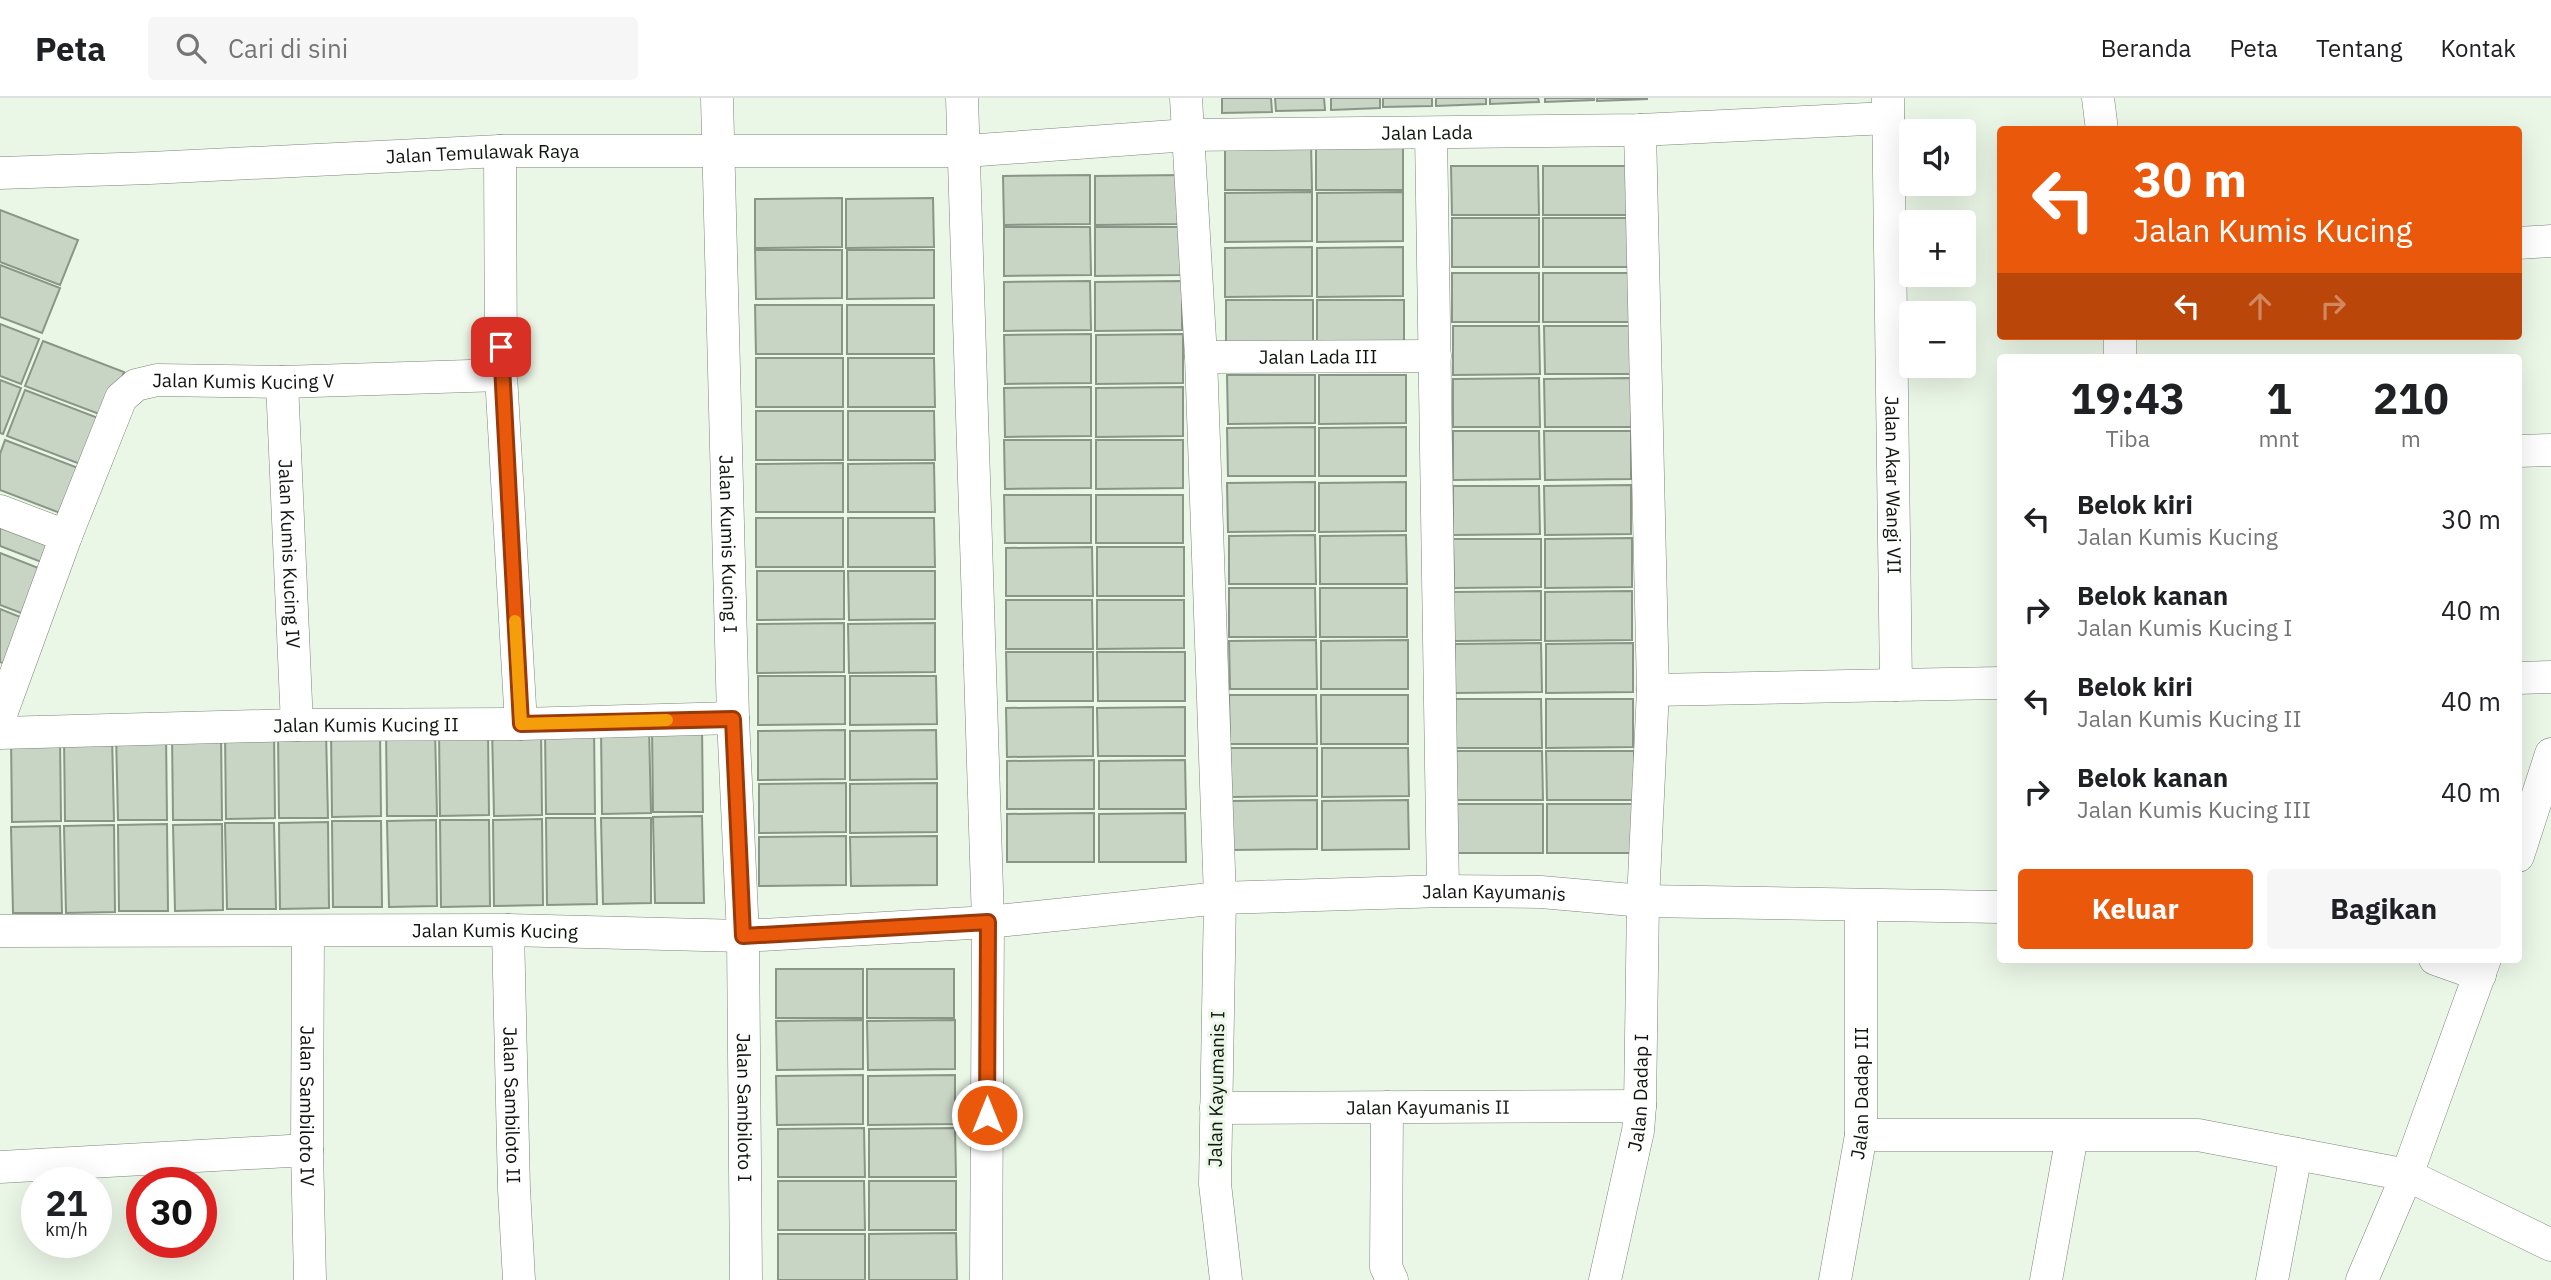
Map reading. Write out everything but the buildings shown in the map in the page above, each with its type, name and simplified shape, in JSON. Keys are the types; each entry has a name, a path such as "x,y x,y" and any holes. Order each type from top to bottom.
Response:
{"street":[{"name":"Jalan Kumis Kucing I","path":"718,98 733,719 743,936"},
{"path":"962,98 988,922 986,1280"},
{"name":"Jalan Kayumanis I","path":"1186,98 1201,357 1220,898 1215,1184 1226,1280"},
{"path":"2098,98 2102,126"},
{"name":"Jalan Lada","path":"965,151 1188,135 1640,130 1888,108"},
{"name":"Jalan Akar Wangi VII","path":"1888,108 1896,685"},
{"name":"Jalan Dadap I","path":"1605,1280 1638,1131 1643,901 1653,690 1640,130"},
{"path":"1431,133 1443,891"},
{"name":"Jalan Temulawak Raya","path":"0,173 499,151 965,151"},
{"path":"499,151 501,375 521,724"},
{"path":"2522,243 2551,241"},
{"name":"Jalan Lada III","path":"1201,357 1435,356"},
{"name":"Jalan Kumis Kucing V","path":"0,717 66,536 121,398 136,385 157,380 282,382 501,375"},
{"name":"Jalan Kumis Kucing IV","path":"282,382 297,725"},
{"path":"2522,451 2551,450"},
{"path":"0,511 66,536"},
{"path":"2522,678 2551,677"},
{"path":"1653,690 1997,683"},
{"name":"Jalan Kumis Kucing II","path":"0,733 297,725 733,719"},
{"path":"2522,844 2551,754"},
{"name":"Jalan Kayumanis","path":"988,922 1220,898 1443,891 1541,892 1643,901 1997,907"},
{"name":"Jalan Dadap III","path":"1835,1280 1861,1135 1861,906"},
{"name":"Jalan Kumis Kucing","path":"0,931 508,930 743,936 988,922"},
{"name":"Jalan Sambiloto II","path":"508,930 514,1189 519,1280"},
{"name":"Jalan Sambiloto IV","path":"308,931 307,1150 310,1280"},
{"name":"Jalan Sambiloto I","path":"743,936 746,1280"},
{"path":"2362,1280 2407,1175 2482,967 2458,963"},
{"name":"Jalan Kayumanis II","path":"1216,1108 1640,1106"},
{"path":"1387,1107 1386,1267 1392,1280"},
{"path":"1861,1135 2198,1135 2407,1175 2551,1245"},
{"path":"2046,1280 2072,1136"},
{"path":"0,1167 307,1150"},
{"path":"2273,1280 2296,1154"}],"slow traffic":[{"path":"515,621 521,724 667,720"}],"route":[{"path":"501,347 521,724 733,719 743,936 988,922 987,1115"}]}
